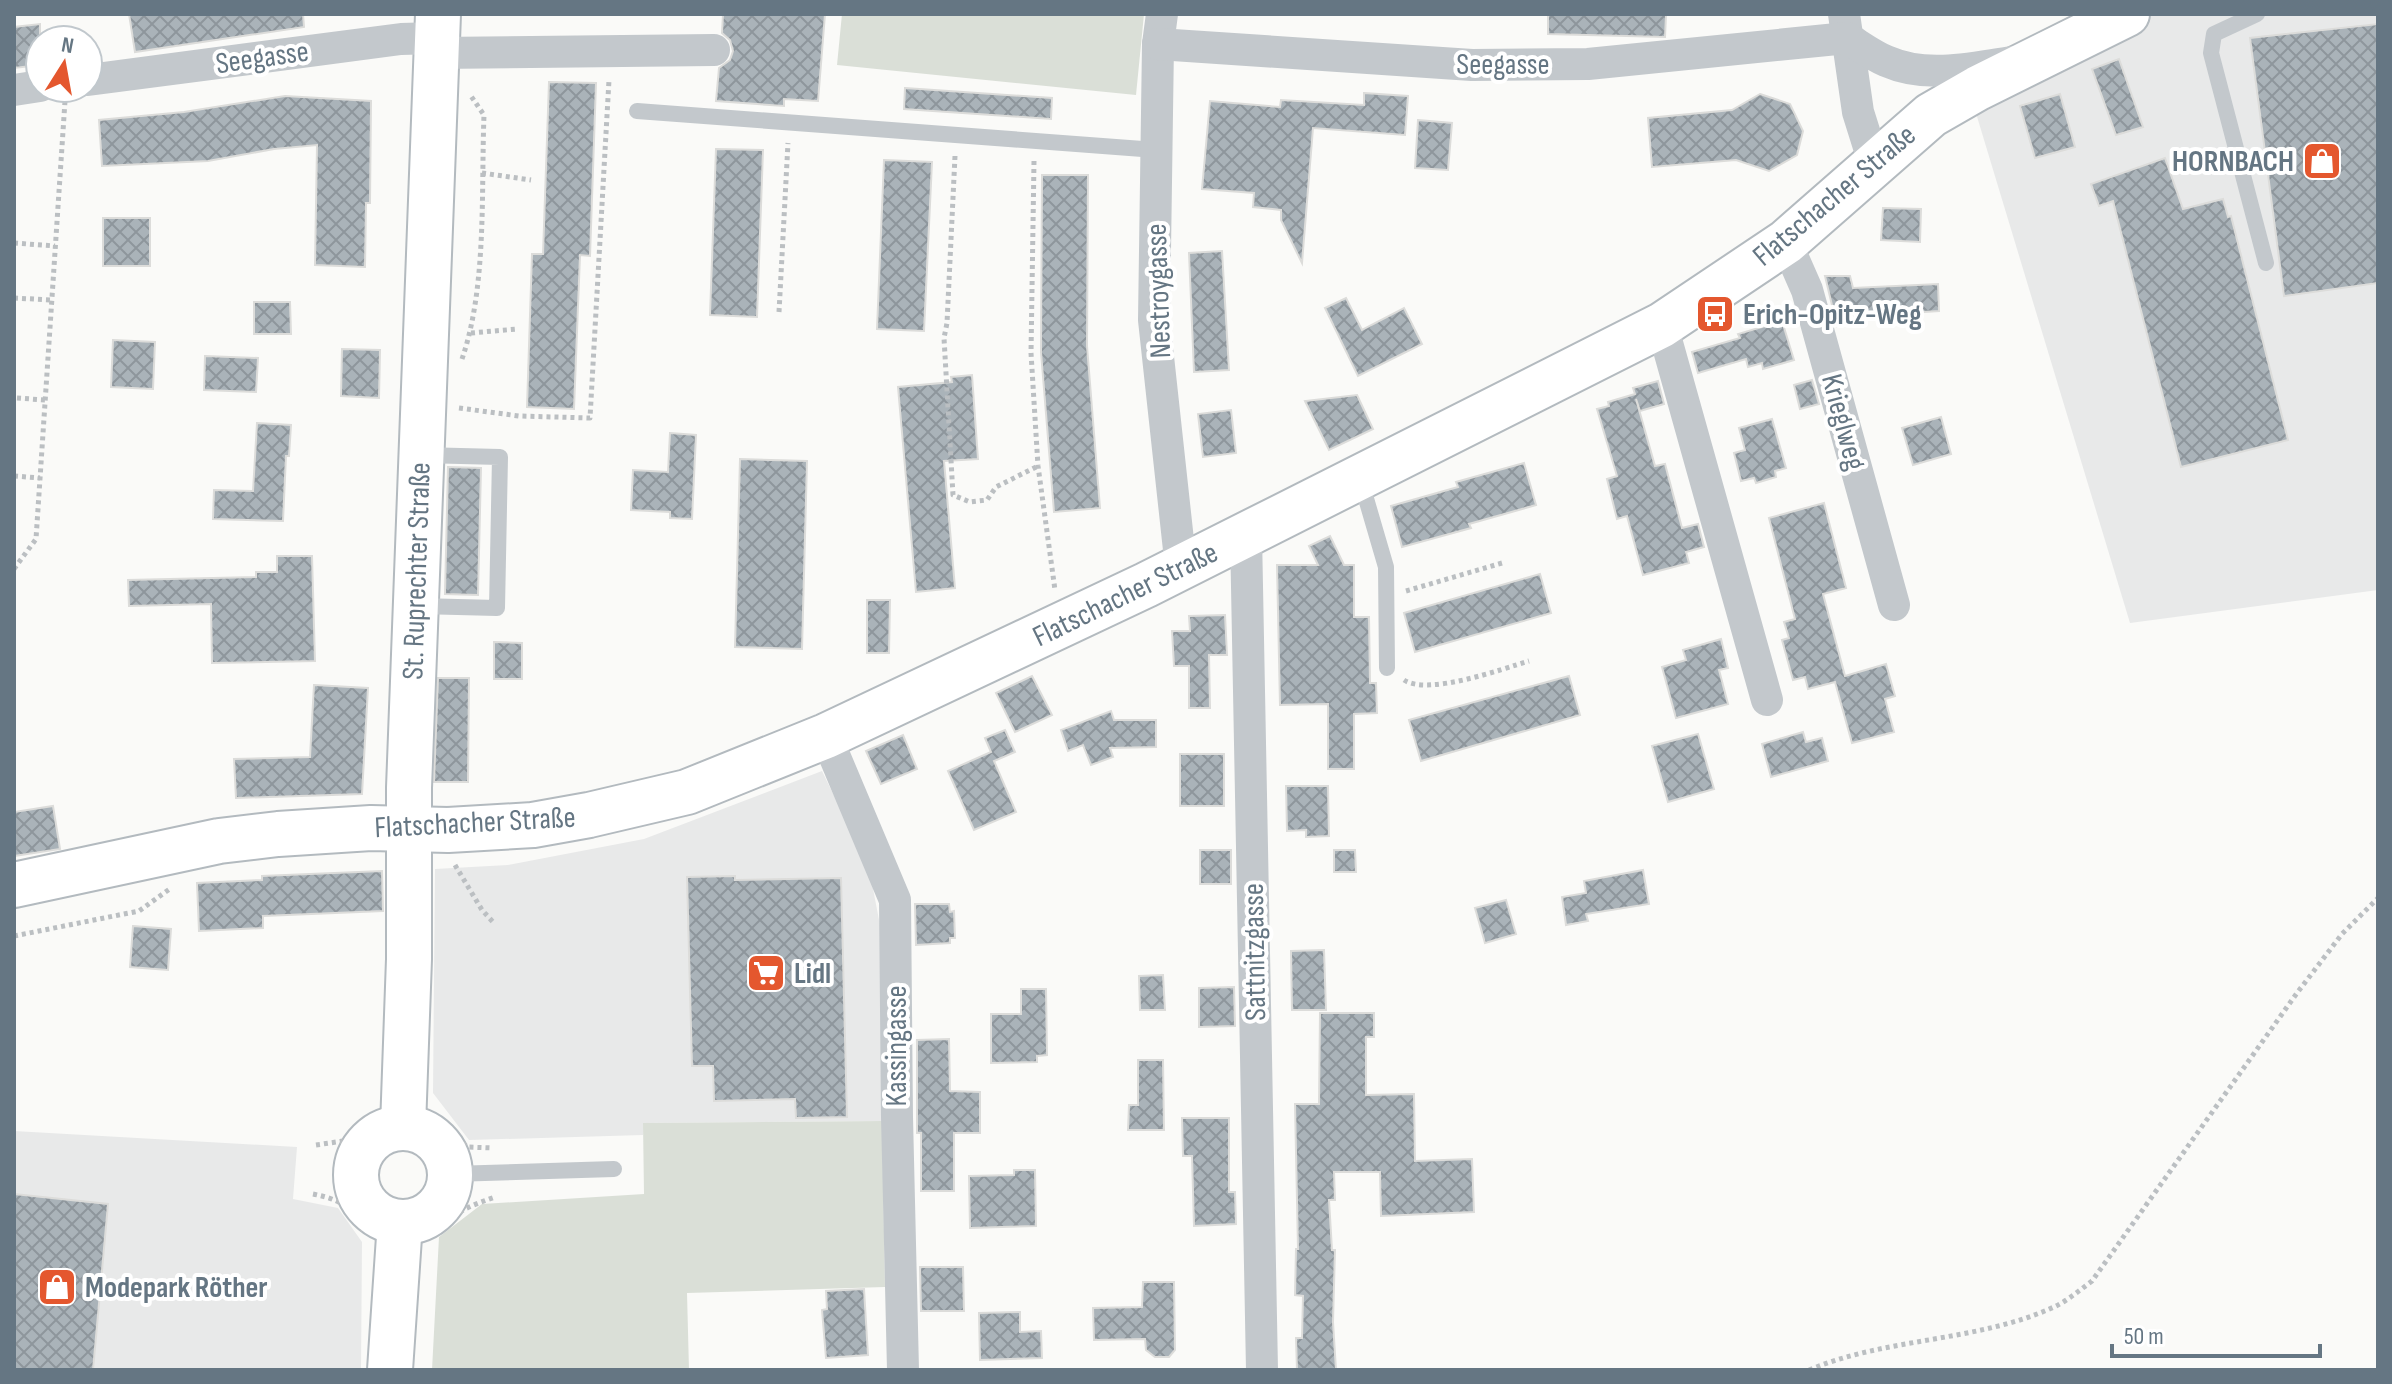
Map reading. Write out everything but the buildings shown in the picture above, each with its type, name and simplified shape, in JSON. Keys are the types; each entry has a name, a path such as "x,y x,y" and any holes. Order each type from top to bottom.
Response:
{"street":[{"name":"Flatschacher Straße","path":"14,885 219,841 355,829 533,825 589,815 687,792 826,736 1181,568 1662,325 1786,242 1931,115 2127,14"},
{"path":"1846,26 1883,60 1907,69 1941,72 2035,59"},
{"path":"1846,26 1858,112 1874,163"},
{"name":"Seegasse","path":"1160,29 1472,65 1588,64 1846,26"},
{"name":"Nestroygasse","path":"1160,29 1154,320 1181,568"},
{"name":"Seegasse","path":"104,78 437,35 611,51 714,50"},
{"name":"St. Ruprechter Straße","path":"403,1127 409,959 408,829 437,35"},
{"name":"Krieglweg","path":"1786,242 1807,290 1894,605"},
{"path":"1662,325 1767,700"},
{"name":"Sattnitzgasse","path":"1246,534 1262,1370"},
{"name":"Kassingasse","path":"826,736 895,900 903,1370"},
{"path":"403,1127 422,1131 438,1143 448,1160 451,1174 445,1196 434,1211 399,1230 367,1206 358,1191 355,1173 360,1155 370,1140 385,1130 403,1127"},
{"path":"390,1370 399,1230"}],"lane":[{"path":"2257,14 2214,34 2211,53 2266,263"},
{"path":"637,111 1156,150"},
{"path":"416,606 497,608 500,457 420,455"},
{"path":"1360,477 1386,567 1387,668"},
{"path":"451,1174 614,1169"}],"path":[{"path":"437,35 484,115 477,288 471,333 461,362"},
{"path":"422,404 519,416 590,418 611,51"},
{"path":"14,569 36,539 65,104"},
{"path":"779,312 789,122"},
{"path":"956,135 944,338 953,495 970,502 987,500 996,487 1038,466"},
{"path":"1034,140 1031,353 1038,466 1056,597 1069,622"},
{"path":"482,173 531,180"},
{"path":"14,243 55,246"},
{"path":"14,298 52,300"},
{"path":"471,333 517,329"},
{"path":"17,398 45,400"},
{"path":"14,476 40,478"},
{"path":"1386,597 1502,563"},
{"path":"1387,668 1411,684 1435,684 1479,676 1529,661"},
{"path":"453,860 482,910 493,922"},
{"path":"14,936 139,911 173,887"},
{"path":"1809,1370 1880,1348 2019,1320 2058,1305 2092,1281 2297,993 2342,934 2378,898"},
{"path":"313,1194 337,1199 358,1220 399,1230 442,1223 467,1206 495,1197"}],"shaded area":[{"path":"842,14 1144,14 1136,95 837,65"},
{"path":"2151,14 2378,14 2378,590 2130,623 1975,110"},
{"path":"822,771 869,868 880,925 882,1121 644,1123 643,1135 469,1140 433,1093 435,869 508,865 644,839"},
{"path":"882,1121 885,1287 687,1293 689,1370 432,1370 439,1237 482,1204 644,1194 643,1123"},
{"path":"14,1131 297,1147 293,1199 338,1208 362,1242 361,1370 14,1370"}],"place":[{"name":"HORNBACH","path":"2322,161"},
{"name":"Erich-Opitz-Weg","path":"1715,314"},
{"name":"Lidl","path":"766,973"},
{"name":"Modepark Röther","path":"57,1287"}]}
